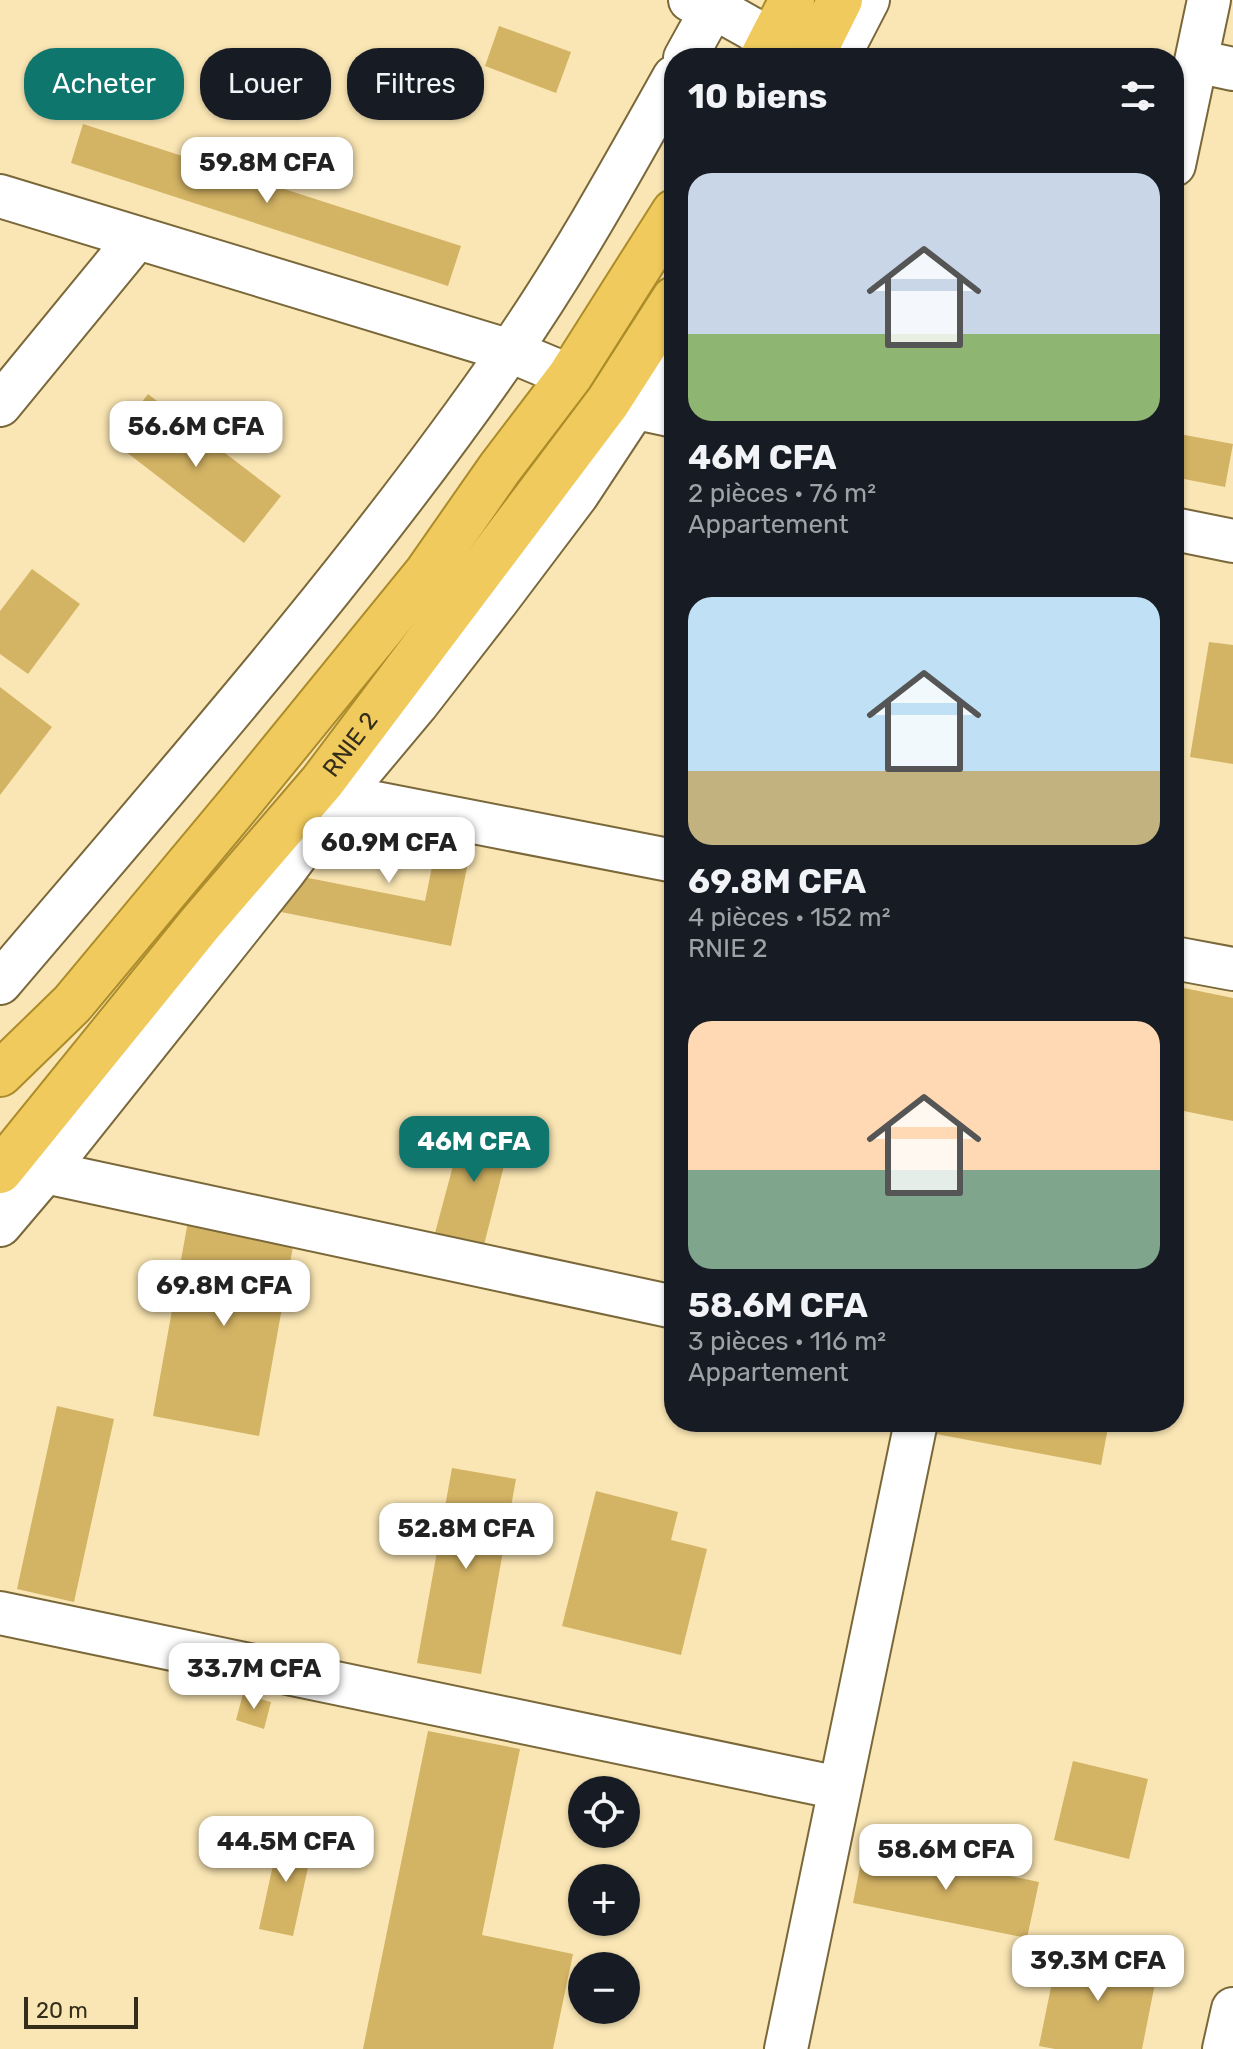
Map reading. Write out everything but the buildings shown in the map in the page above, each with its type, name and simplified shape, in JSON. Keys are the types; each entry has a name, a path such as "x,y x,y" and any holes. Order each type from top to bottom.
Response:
{"highway":[{"path":"768,48 792,0"},
{"path":"816,48 840,0"},
{"name":"RNIE 2","path":"0,1074 72,1004 426,574 500,468 570,376 664,228"},
{"name":"RNIE 2","path":"17,1169 200,924 331,789 639,409 664,330"}],"street":[{"path":"843,48 868,0"},
{"path":"1184,140 1214,65 1209,0"},
{"path":"689,48 707,2 766,48"},
{"path":"0,983 363,551 434,457 510,351 579,242 664,94"},
{"path":"0,196 510,351 570,376"},
{"path":"0,405 137,238"},
{"path":"639,409 664,362"},
{"path":"1184,531 1233,541"},
{"path":"331,789 664,859"},
{"path":"1184,960 1233,969"},
{"path":"0,1225 17,1169 664,1305"},
{"path":"786,2049 914,1432"},
{"path":"0,1613 839,1788"},
{"path":"1224,2049 1233,2009"}]}
